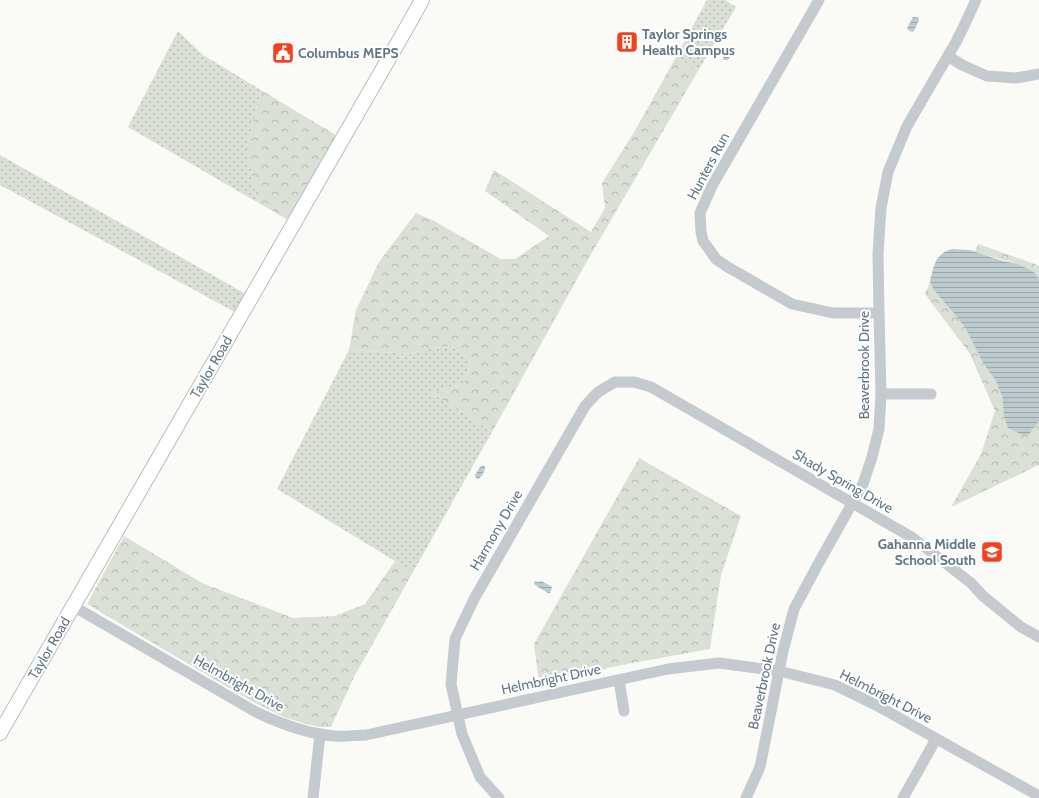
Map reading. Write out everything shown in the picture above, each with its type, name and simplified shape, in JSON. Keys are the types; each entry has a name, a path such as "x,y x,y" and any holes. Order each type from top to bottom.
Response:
{"main road":[{"name":"Taylor Road","path":"0,733 422,0"}],"street":[{"name":"Hunters Run","path":"820,0 712,186 700,213 701,232 703,241 716,259 792,304 833,313 879,314"},
{"name":"Beaverbrook Drive","path":"746,798 760,767 782,651 794,609 863,484 879,429 881,394 878,254 881,208 888,172 907,126 948,56 976,0"},
{"path":"948,56 962,65 987,76 1016,78 1039,74"},
{"name":"Shady Spring Drive","path":"615,382 634,382 652,387 913,538 971,583 983,596 1021,627 1039,637"},
{"name":"Harmony Drive","path":"500,798 480,777 462,734 451,684 455,639 470,605 585,406 598,392 615,382"},
{"path":"881,394 931,394"},
{"name":"Helmbright Drive","path":"73,606 256,712 279,723 308,732 336,736 366,735 668,669 719,663 779,671 835,685 876,705 1039,796"},
{"path":"619,680 624,711"},
{"path":"313,798 320,734"},
{"path":"903,798 936,739"}],"green space":[{"path":"707,0 725,0 736,7 698,71 676,57"},
{"path":"178,31 203,55 261,90 247,147 257,202 128,127"},
{"path":"676,57 698,71 586,263 492,432 432,393 464,383 471,361 452,346 429,348 410,354 349,350 356,310 379,262 416,213 434,221 501,259 515,259 549,236 485,191 494,170 591,232 605,208 602,183 633,134"},
{"path":"261,90 339,137 288,220 257,202 247,147"},
{"path":"0,155 246,294 235,312 0,185"},
{"path":"978,244 1035,264 1039,267 1039,279 1033,272 1018,264 975,252"},
{"path":"930,282 966,328 983,363 996,381 1001,394 1004,416 1027,437 1039,421 1039,465 951,507 981,454 995,411 970,354 925,294"},
{"path":"452,346 471,361 464,383 432,393 492,432 413,572 277,489 349,350 410,354 429,348"},
{"path":"639,458 741,516 721,575 710,649 627,664 539,683 534,644"},
{"path":"124,536 202,583 293,618 335,616 365,604 395,561 413,572 354,677 331,727 318,727 286,718 253,702 87,604"}],"shaded area":[{"path":"913,17 919,18 919,20 914,31 912,32 907,28"},
{"path":"729,47 732,48 733,51 728,60 724,60 724,53"},
{"path":"952,249 970,250 1003,261 1018,264 1034,272 1039,279 1039,421 1027,437 1008,428 1004,416 1002,396 996,381 983,363 966,329 934,290 930,282 937,259 944,252"},
{"path":"484,465 485,469 483,474 478,479 476,478 475,475 480,467"},
{"path":"535,581 541,581 551,586 552,588 550,593 534,584"}],"place":[{"name":"Taylor Springs Health Campus","path":"627,42"},
{"name":"Columbus MEPS","path":"283,53"},
{"name":"Gahanna Middle School South","path":"992,552"}]}
